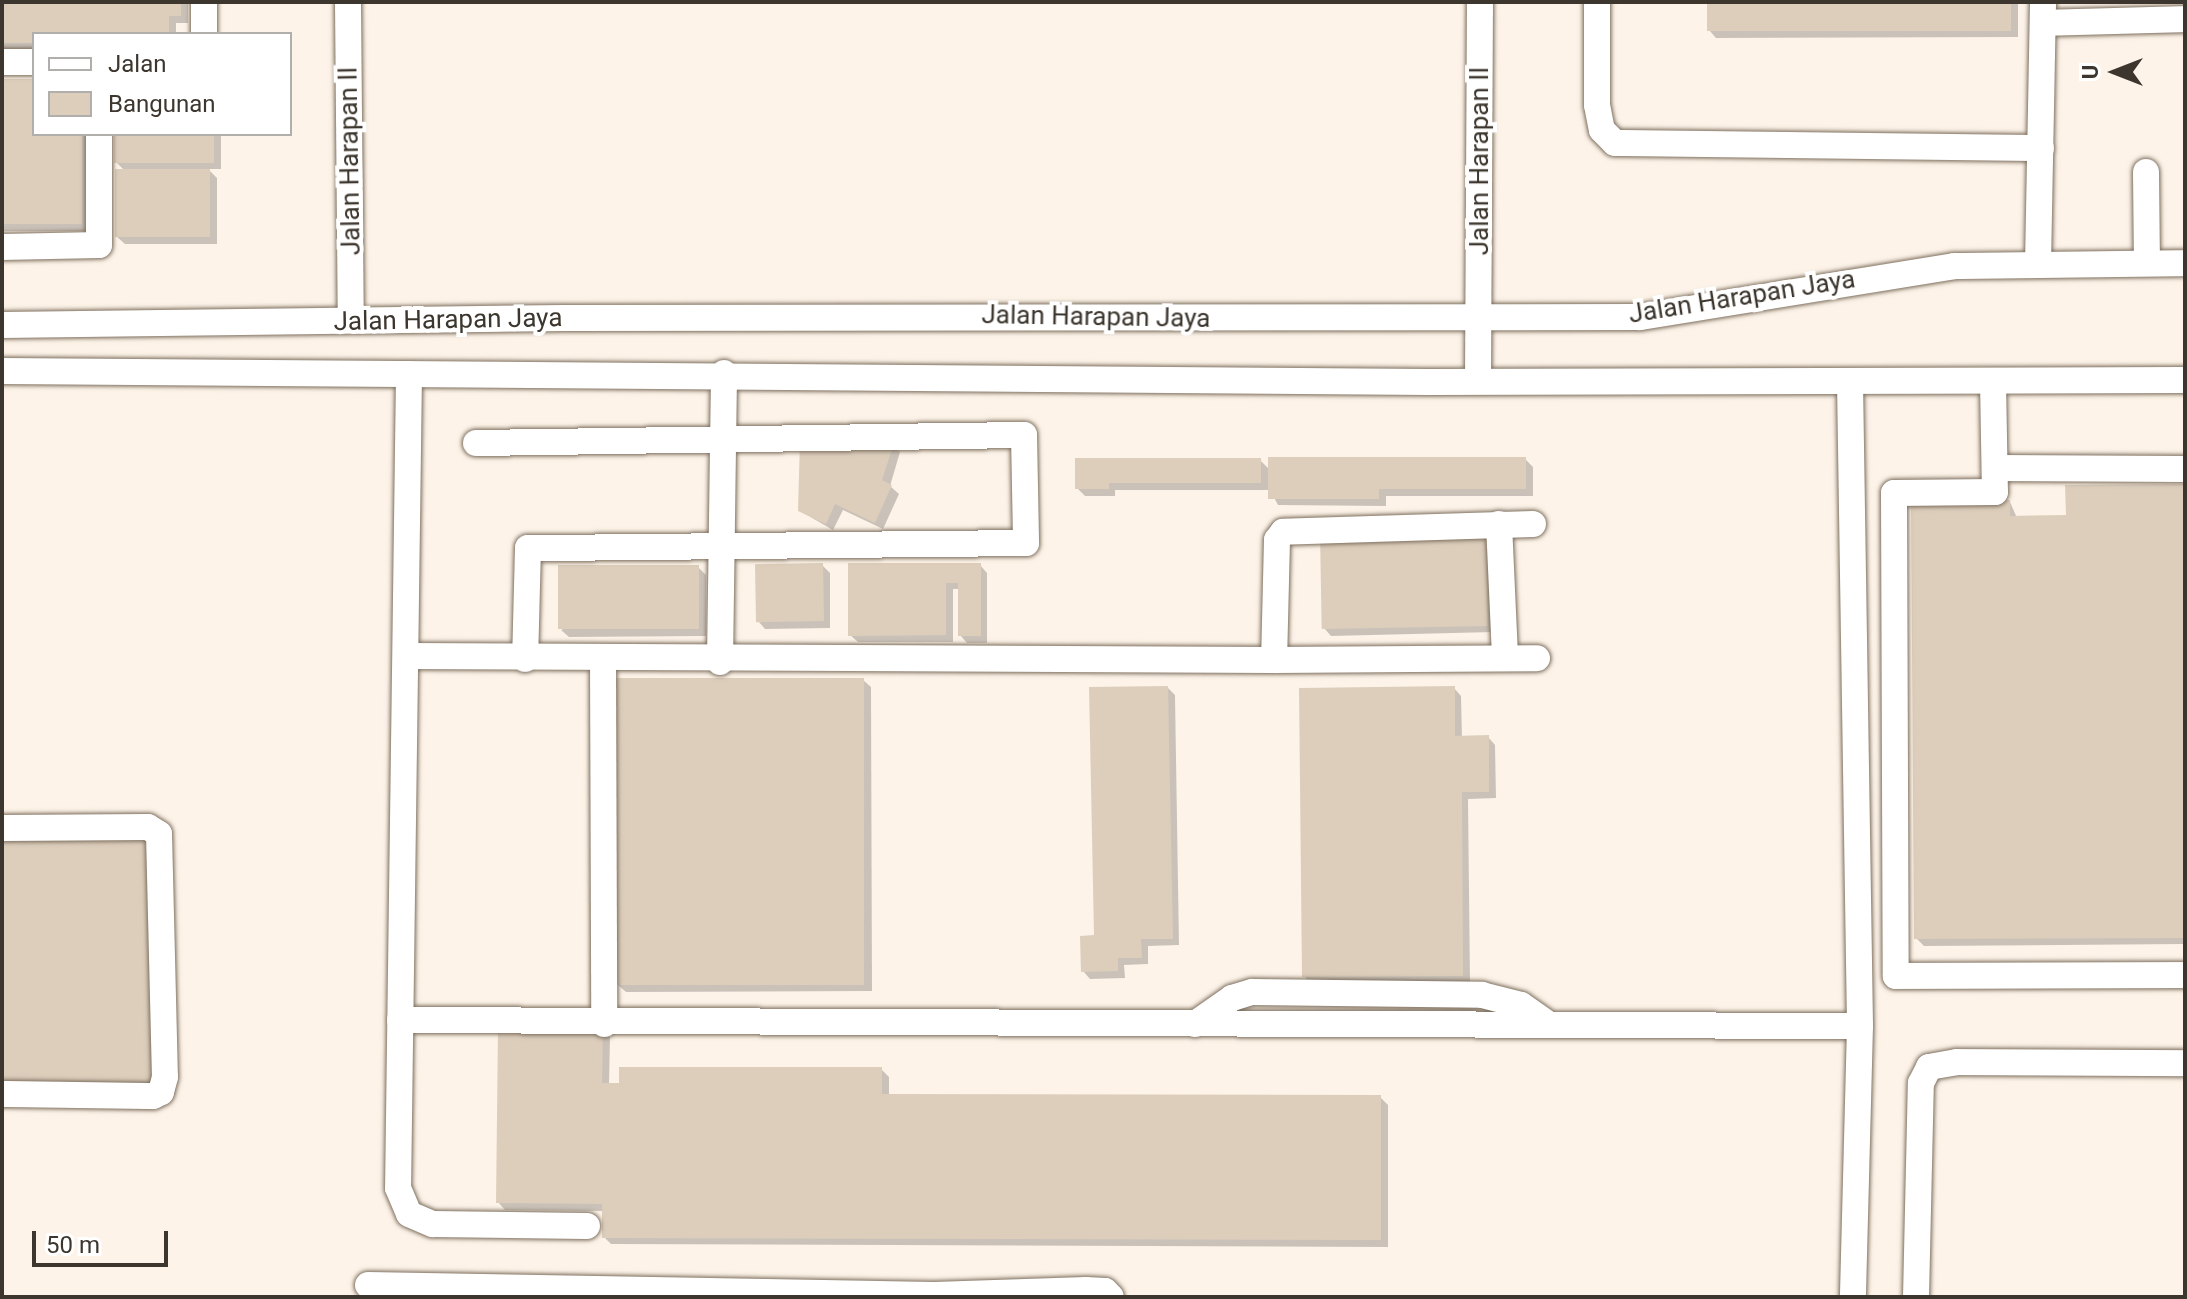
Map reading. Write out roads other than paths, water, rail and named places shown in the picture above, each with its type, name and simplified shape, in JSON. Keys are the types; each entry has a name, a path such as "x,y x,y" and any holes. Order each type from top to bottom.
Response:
{"street":[{"path":"204,2 204,32"},
{"name":"Jalan Harapan II","path":"348,2 351,320"},
{"name":"Jalan Harapan II","path":"1478,380 1480,2"},
{"path":"1597,2 1597,105 1602,130 1615,143 2041,148"},
{"path":"2038,264 2044,13 2185,19"},
{"path":"2,62 32,62"},
{"path":"2,247 99,245 99,136"},
{"path":"2146,172 2147,263"},
{"name":"Jalan Harapan Jaya","path":"2,325 281,324 351,320 1640,317 1881,275 2038,264 2185,263"},
{"name":"Jalan Harapan Jaya","path":"2,371 724,373 1429,382 2185,380"},
{"path":"720,662 724,373"},
{"path":"409,374 398,1188 409,1214 433,1224 587,1226"},
{"path":"1993,381 1995,492 1894,493 1896,976 2185,975"},
{"path":"1850,382 1860,1026 1853,1297"},
{"path":"476,443 1024,435 1026,543 528,548 525,659"},
{"path":"1996,468 2185,469"},
{"path":"1499,524 1505,658"},
{"path":"1274,660 1277,540 1283,532 1533,524"},
{"path":"406,656 720,662 1537,658"},
{"path":"603,661 604,1024"},
{"path":"2,828 148,827 159,834 165,1077 161,1092 153,1096 2,1094"},
{"path":"400,1020 604,1024 1860,1026"},
{"path":"1916,1297 1921,1083 1929,1067 1957,1062 2185,1063"},
{"path":"368,1285 934,1295 1086,1290 1105,1291 1111,1297"}]}
